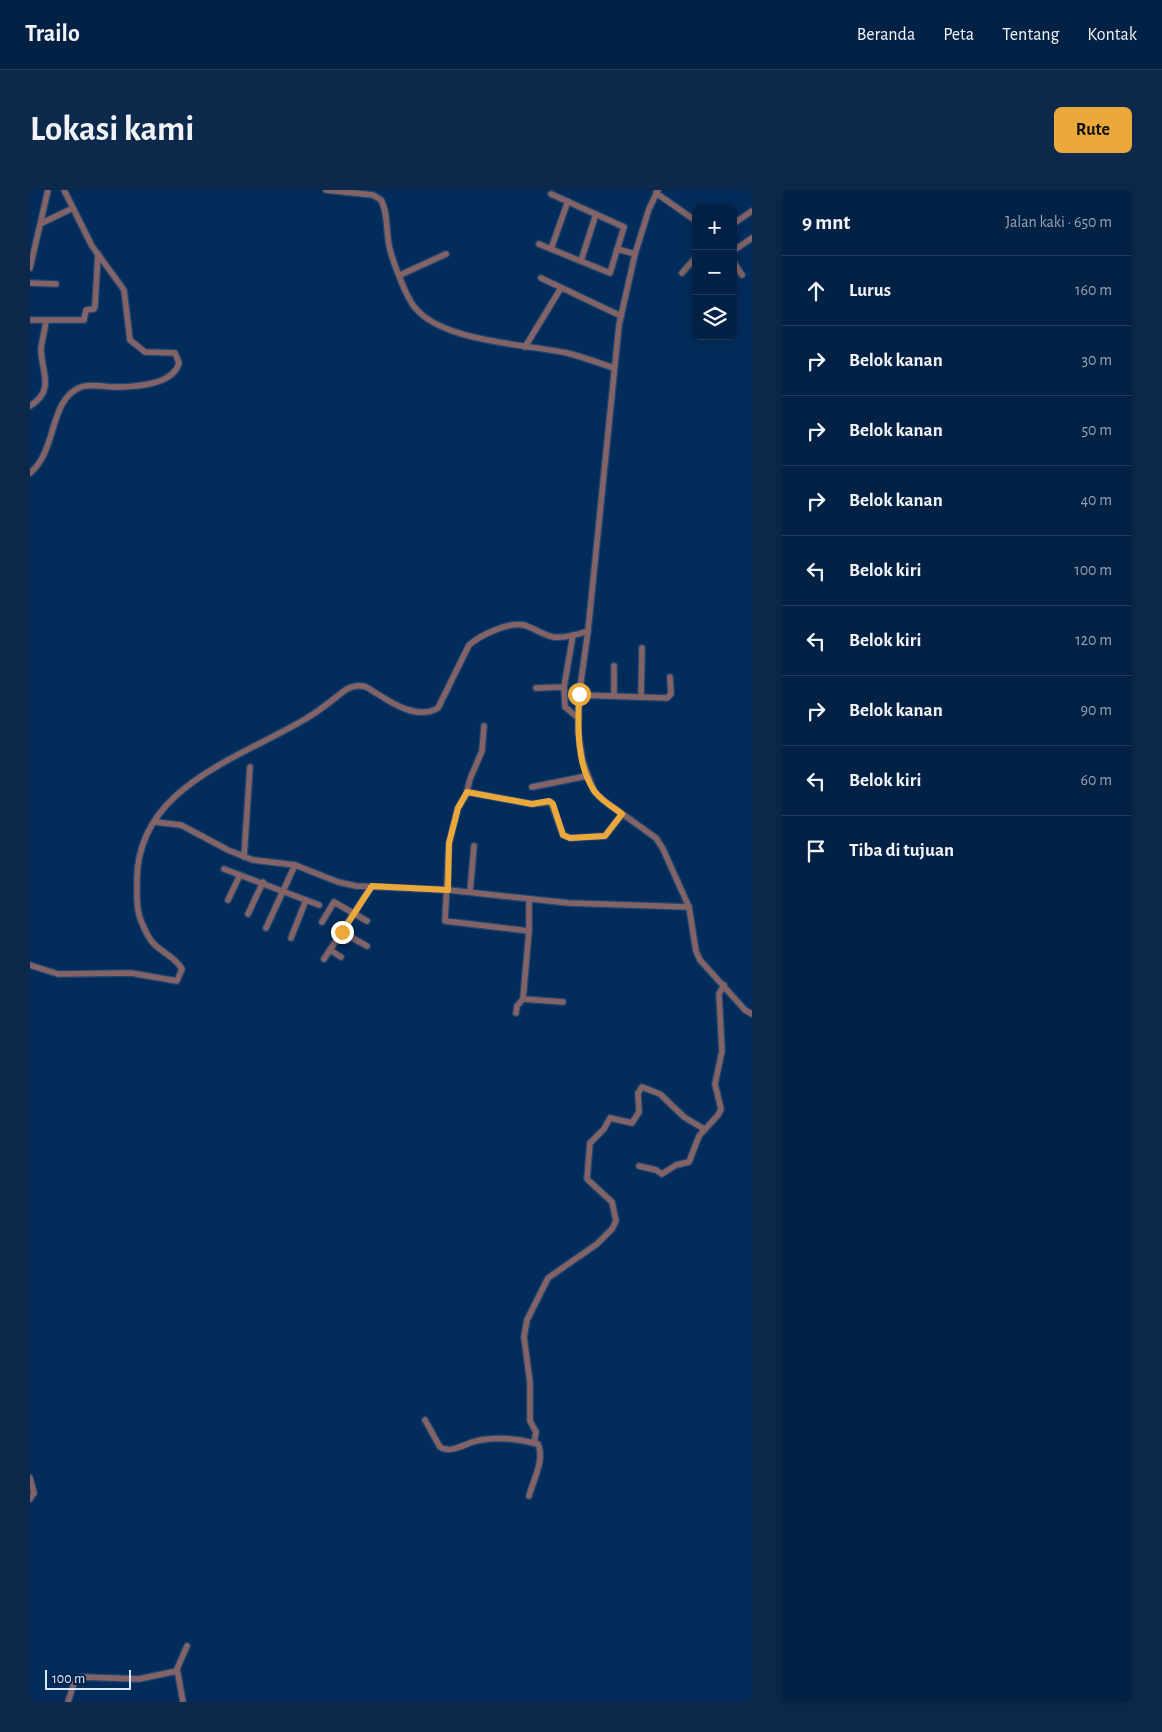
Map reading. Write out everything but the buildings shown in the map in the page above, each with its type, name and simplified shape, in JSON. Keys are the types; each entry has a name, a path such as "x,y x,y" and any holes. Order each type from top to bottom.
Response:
{"street":[{"path":"30,268 42,223 48,190"},
{"path":"30,474 44,458 56,418 66,399 74,391 86,386 114,387 152,383 172,374 179,366 179,358 175,354 145,352 130,340 126,295 119,280 98,254 72,209 64,190"},
{"path":"326,190 373,195 381,200 389,247 412,304 434,321 455,332 480,340 567,353 614,368"},
{"path":"692,219 657,192 635,254 621,316 614,368 578,718 581,750 587,776 599,796 656,838 689,908 696,951 706,969 724,985 745,1010 752,1014"},
{"path":"539,244 610,273 624,228 551,194"},
{"path":"551,249 568,202"},
{"path":"42,223 72,209"},
{"path":"737,221 752,211"},
{"path":"581,261 596,214"},
{"path":"734,250 752,238"},
{"path":"617,250 635,254"},
{"path":"30,320 84,320 86,310 94,309 98,254"},
{"path":"400,275 446,254"},
{"path":"682,273 692,262"},
{"path":"737,267 742,275"},
{"path":"541,278 621,316"},
{"path":"30,283 56,284"},
{"path":"526,348 561,288"},
{"path":"30,406 39,398 46,383 41,350 46,321"},
{"path":"30,965 58,974 131,973 177,982 182,969 177,960 154,944 140,917 137,863 155,822 166,804 186,786 242,751 307,718 347,689 362,686 393,703 419,712 429,712 438,708 469,645 477,639 504,628 522,625 552,637 588,631"},
{"path":"573,635 564,687 565,707 578,718"},
{"path":"641,697 642,648"},
{"path":"614,666 614,695"},
{"path":"579,694 669,698 670,677"},
{"path":"536,688 564,687"},
{"path":"484,726 482,751 467,792 458,808 449,843 448,890 445,918 447,923 529,931"},
{"path":"244,856 250,767"},
{"path":"532,787 587,776"},
{"path":"467,792 532,804 551,802 563,835 570,838 605,836 622,814"},
{"path":"155,822 181,825 244,856 295,865 338,882 356,886 448,890 529,900 689,908"},
{"path":"470,892 474,846"},
{"path":"266,928 295,865"},
{"path":"224,869 263,882 320,905"},
{"path":"228,900 240,874"},
{"path":"248,914 263,882"},
{"path":"324,958 372,886"},
{"path":"291,938 306,900"},
{"path":"516,1013 517,1006 523,999 529,931 529,900"},
{"path":"322,922 334,902 368,921"},
{"path":"342,932 367,946"},
{"path":"330,950 341,956"},
{"path":"639,1166 662,1174 676,1165 688,1163 692,1158 699,1136 715,1119 721,1109 715,1084 722,1051 719,994 724,985"},
{"path":"523,999 562,1002"},
{"path":"534,1442 536,1432 530,1421 530,1383 524,1337 527,1320 548,1278 585,1255 612,1229 616,1222 612,1202 586,1179 590,1142 604,1129 610,1118 632,1123 639,1112 638,1093 642,1087 660,1094 684,1117 704,1129"},
{"path":"425,1420 440,1447 444,1450 450,1450 469,1441 484,1439 534,1442 538,1444 540,1449 538,1470 529,1496"},
{"path":"30,1478 34,1493 30,1499"},
{"path":"183,1702 177,1671 187,1646"},
{"path":"68,1702 75,1680 82,1677 139,1679 177,1671"}],"route":[{"path":"342,932 372,886 448,890 449,843 459,804 467,792 532,804 549,801 553,804 563,835 570,838 605,836 622,814 594,791 587,776 578,732 579,694"}]}
